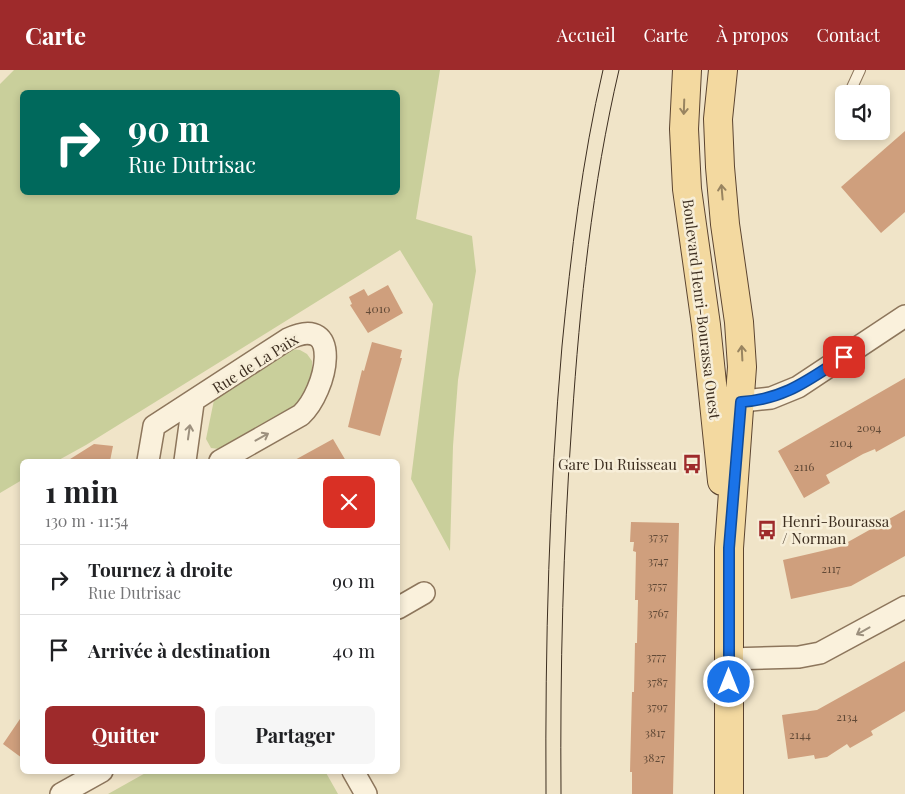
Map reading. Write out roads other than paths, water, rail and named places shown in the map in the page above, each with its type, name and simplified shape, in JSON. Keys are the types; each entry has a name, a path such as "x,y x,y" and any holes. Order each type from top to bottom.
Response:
{"main road":[{"name":"Boulevard Henri-Bourassa Ouest","path":"687,70 684,129 686,189 704,307 729,548"},
{"name":"Boulevard Henri-Bourassa Ouest","path":"723,70 718,119 720,167 742,349 741,402 729,548 728,794"}],"street":[{"path":"714,403 771,398 798,388 905,316"},
{"name":"Rue de La Paix","path":"148,459 154,426 193,403 298,334 307,333 316,336 323,344 327,354 326,368 316,398 309,408 301,415 224,459"},
{"path":"184,459 193,403"},
{"path":"400,607 424,593"},
{"path":"728,659 811,656 828,650 905,607"},
{"path":"61,794 97,774"},
{"path":"355,774 366,794"}],"lane":[{"path":"854,85 860,70"}],"tram line":[{"path":"546,794 549,570 562,346 578,207 589,138 603,70"},
{"path":"561,794 564,561 575,377 583,288 594,200 619,70"}],"place":[{"name":"Gare Du Ruisseau","path":"692,464"},
{"name":"Henri-Bourassa / Norman","path":"767,530"}]}
